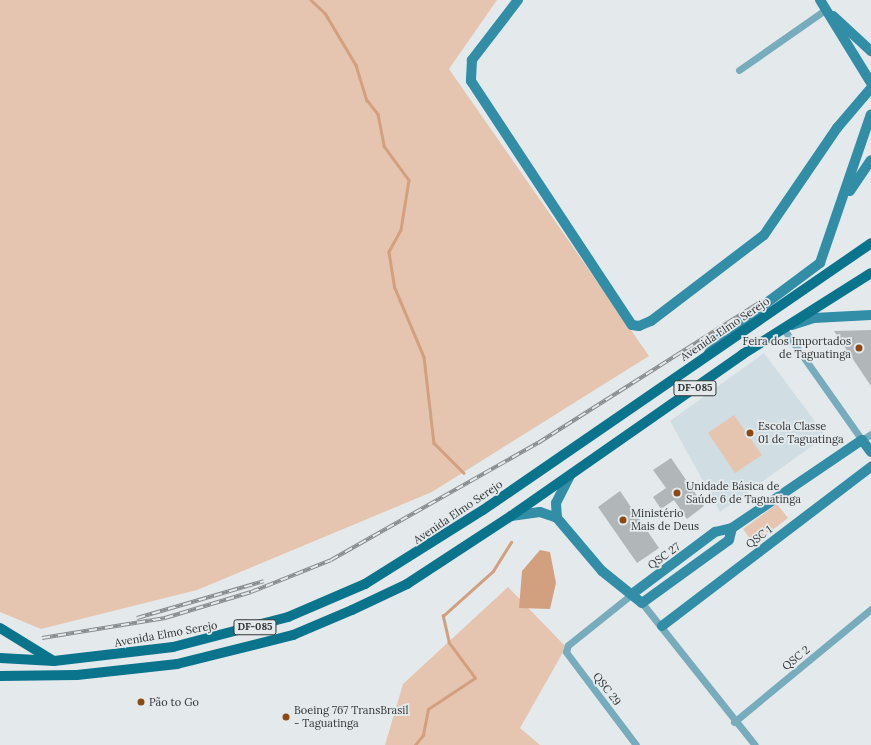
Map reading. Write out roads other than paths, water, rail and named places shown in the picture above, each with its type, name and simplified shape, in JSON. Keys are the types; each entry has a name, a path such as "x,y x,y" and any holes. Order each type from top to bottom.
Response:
{"main road":[{"name":"Avenida Elmo Serejo","path":"0,658 54,661 166,648 226,635 288,617 365,584 477,514 871,243"},
{"name":"DF-085","path":"0,676 78,676 153,668 293,635 406,584 570,476 783,328 871,273"},
{"path":"0,628 54,661"}],"street":[{"path":"518,0 472,60 471,81 632,325 639,326 651,321 764,236 837,128 871,88"},
{"path":"820,0 871,83"},
{"path":"825,10 871,51"},
{"path":"739,70 825,10"},
{"path":"709,353 721,337 813,272 827,251 871,114"},
{"path":"841,206 871,160"},
{"path":"871,315 814,318 783,328 871,452"},
{"path":"862,440 871,434"},
{"name":"QSC 27","path":"632,594 715,532 732,528 862,440"},
{"name":"QSC 1","path":"662,626 871,467"},
{"path":"557,518 556,503 570,476"},
{"path":"511,516 540,512 557,518 602,571 642,603 662,626 734,722 755,745"},
{"name":"QSC 27","path":"642,603 729,540 732,528"},
{"name":"QSC 29","path":"632,594 568,645 568,657 636,745"},
{"name":"QSC 2","path":"734,722 871,609"}],"waterway":[{"path":"311,0 325,13 356,65 367,100 378,114 384,146 409,180 401,230 389,252 395,288 424,357 434,443 464,473"},
{"path":"415,745 423,735 428,709 475,678 449,643 443,616 493,571 511,542"}],"railway":[{"path":"42,638 165,618 251,592 331,560 538,443 759,303"},
{"path":"137,618 264,581"}],"place":[{"name":"Feira dos Importados de Taguatinga","path":"859,348"},
{"name":"Escola Classe 01 de Taguatinga","path":"750,433"},
{"name":"Unidade Básica de Saúde 6 de Taguatinga","path":"677,493"},
{"name":"Ministério Mais de Deus","path":"623,520"},
{"name":"Pão to Go","path":"141,702"},
{"name":"Boeing 767 TransBrasil - Taguatinga","path":"286,717"}]}
